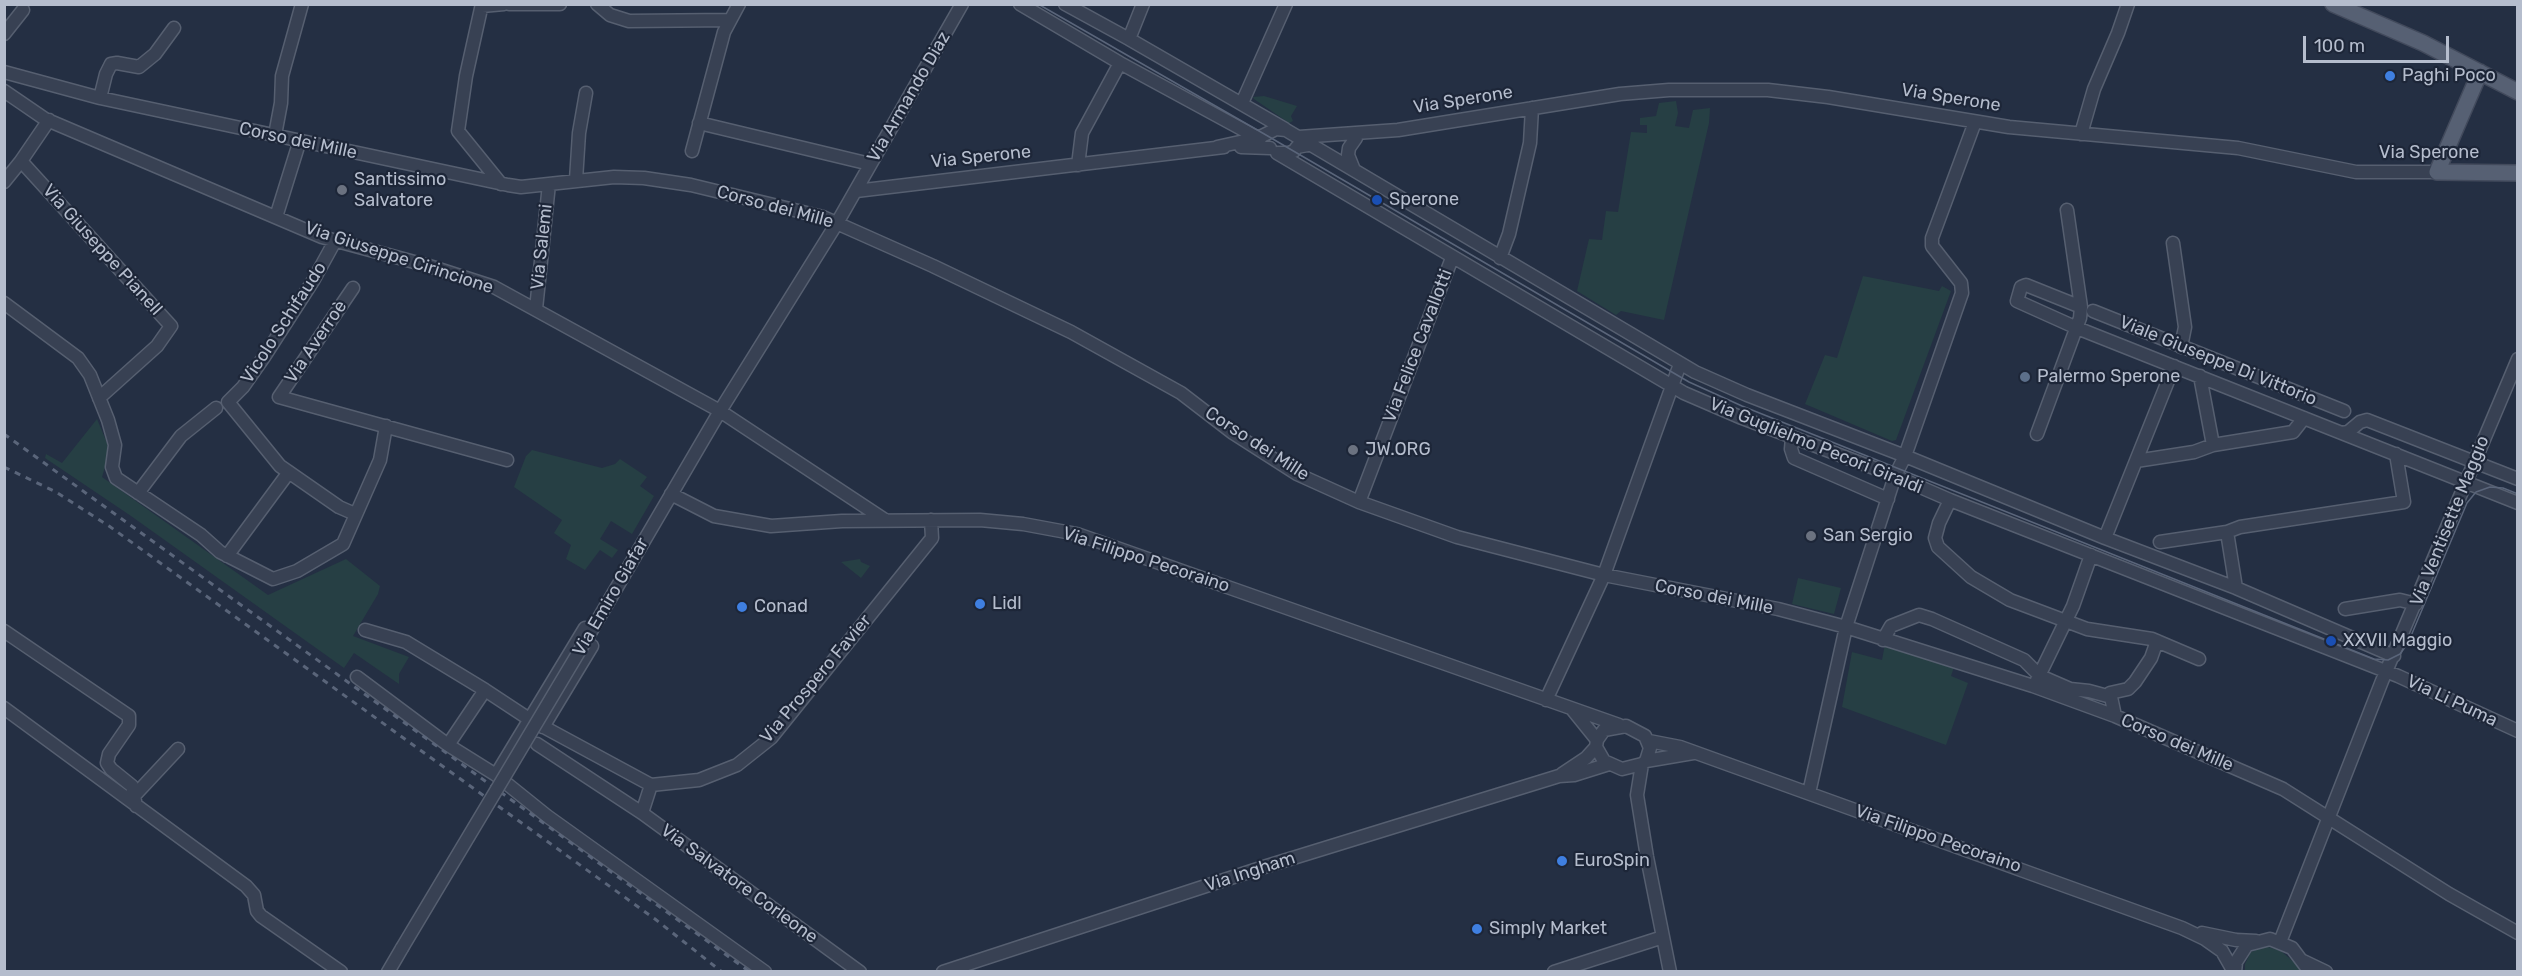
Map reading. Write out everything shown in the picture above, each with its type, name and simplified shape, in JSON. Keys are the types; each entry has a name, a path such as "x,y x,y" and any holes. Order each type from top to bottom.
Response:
{"main road":[{"path":"2333,4 2383,24 2517,92"},
{"path":"2437,172 2480,72"},
{"name":"Via Sperone","path":"2437,172 2517,173"}],"street":[{"path":"275,135 281,103 282,76 302,4"},
{"path":"501,184 458,131 466,76 482,5 560,4"},
{"path":"597,4 610,15 628,21 730,20"},
{"path":"692,151 724,32 739,4"},
{"name":"Via Armando Diaz","path":"837,224 962,4"},
{"name":"Via Guglielmo Pecori Giraldi","path":"1020,4 1120,63 1268,143 1452,258 1671,386 1792,438 1896,476 1950,500 2386,672"},
{"path":"1065,4 1242,103 1294,137 1379,132"},
{"path":"1129,39 1143,4"},
{"path":"1242,103 1286,4"},
{"path":"2081,134 2094,89 2128,4"},
{"path":"4,34 23,10"},
{"path":"100,98 111,64 139,67 155,54 174,28"},
{"path":"1078,165 1082,133 1120,63"},
{"name":"Corso dei Mille","path":"4,72 100,98 501,184 521,187 614,177 645,178 691,185 824,217 971,283 1071,332 1181,393 1233,433 1297,474 1359,502 1457,537 1604,575 1778,609 2036,681 2283,789 2449,894 2517,933"},
{"name":"Via Sperone","path":"1379,132 1459,122 1577,100 1670,90 1768,90 1975,122 2238,148 2356,172 2437,172"},
{"name":"Via Giuseppe Cirincione","path":"4,91 49,120 276,217 335,240 494,287 720,411 885,520"},
{"path":"576,180 579,134 586,93"},
{"path":"1500,258 1509,234 1530,143 1532,108"},
{"path":"4,182 49,120"},
{"path":"1809,794 1846,627 1888,499 1962,293 1961,283 1932,246 1932,238 1975,122"},
{"path":"699,123 870,164"},
{"path":"1234,143 1239,135 1238,126"},
{"path":"1268,143 1276,129 1311,144 1356,138 1379,132"},
{"path":"1217,147 1234,143 1268,143 1292,153 1294,137"},
{"path":"1355,171 1348,155 1349,148 1356,138"},
{"path":"276,217 300,140"},
{"path":"1217,147 1268,143"},
{"name":"Via Guglielmo Pecori Giraldi","path":"1311,144 1680,364 1747,395 2236,588 2394,656"},
{"name":"Via Sperone","path":"856,191 1217,147"},
{"name":"Via Giuseppe Pianell","path":"21,161 171,326 157,346 99,398"},
{"name":"Via Salemi","path":"536,309 549,184"},
{"path":"2037,434 2077,328 2087,309 2067,210"},
{"name":"Via Emiro Giafar","path":"388,972 589,643 625,571 720,411 837,224"},
{"name":"Vicolo Schifaudo","path":"289,472 280,466 228,402 243,387 264,357 313,281 335,240"},
{"path":"2173,243 2185,327 2181,347"},
{"name":"Via Felice Cavallotti","path":"1359,502 1452,258"},
{"name":"Viale Giuseppe Di Vittorio","path":"2344,411 2026,285 2021,287 2018,294 2017,301 2024,306 2517,503"},
{"name":"Via Averroè","path":"353,288 279,396 386,426"},
{"path":"4,303 78,358 90,375 116,445 112,467 116,478 227,556 273,579 297,571 342,544 380,460 386,426 507,460"},
{"path":"2112,341 2119,322"},
{"name":"Via Ventisette Maggio","path":"2280,942 2327,817 2517,358"},
{"path":"1546,699 1604,575 1680,364"},
{"path":"2105,538 2174,366"},
{"path":"2239,392 2248,374"},
{"path":"2200,376 2213,445"},
{"path":"138,493 181,436 216,408"},
{"path":"2136,461 2293,432 2304,418"},
{"path":"2342,433 2348,432 2360,422 2367,420 2517,479"},
{"path":"1792,438 1791,449 1794,458 1888,499"},
{"path":"2160,542 2227,532 2240,527 2404,502 2396,454"},
{"path":"227,556 289,472 339,507 355,514"},
{"name":"Via Filippo Pecoraino","path":"671,494 714,516 771,526 932,520 1001,522 1077,534 1639,731 1649,741 1680,747 2182,928 2205,939 2222,951 2235,972"},
{"path":"1950,500 1935,538 1938,548 1971,577 2010,600 2087,629 2157,641 2199,659"},
{"path":"842,522 852,514 858,502"},
{"name":"Via Prospero Favier","path":"651,785 699,780 736,765 771,738 932,538 932,520"},
{"path":"2227,532 2236,588"},
{"path":"2036,681 2066,621 2091,555"},
{"path":"496,775 597,609 625,571"},
{"path":"2345,609 2400,600 2416,604"},
{"path":"1883,640 1891,626 1919,615 2024,660 2036,681 2110,697"},
{"path":"365,630 405,642 529,719 651,785"},
{"path":"4,631 127,714 129,725 109,754 107,762 111,769 132,786 135,801"},
{"path":"2115,716 2110,693 2128,689 2135,682 2151,658 2157,641"},
{"path":"543,727 589,643"},
{"name":"Via Li Puma","path":"2386,672 2517,731"},
{"path":"357,677 448,746 496,775 547,816 765,972"},
{"path":"448,746 485,690"},
{"path":"4,708 135,801 249,889 254,895 257,911 261,916 341,972"},
{"path":"1571,708 1597,743 1601,757 1609,764 1622,769 1636,795 1670,972"},
{"path":"1559,776 1586,758 1604,730 1619,725"},
{"path":"1636,795 1644,762 1649,754 1649,741"},
{"path":"537,744 642,813"},
{"path":"135,801 178,749"},
{"name":"Via Filippo Pecoraino","path":"1622,769 1644,762 1694,753"},
{"path":"1559,776 1574,775 1609,764"},
{"name":"Via Ingham","path":"943,972 1267,866 1559,776"},
{"name":"Via Salvatore Corleone","path":"651,785 642,813 860,972"},
{"name":"Via Filippo Pecoraino","path":"2182,928 2227,939 2257,941 2270,939 2280,942"},
{"path":"1554,972 1663,937"},
{"path":"2235,972 2236,962 2242,951 2247,945 2257,941"},
{"path":"2280,942 2292,948 2306,966 2326,972"}],"green space":[{"path":"1264,96 1297,106 1291,116 1293,121 1289,123 1253,97"},
{"path":"1676,101 1678,113 1675,126 1689,128 1693,110 1710,108 1709,123 1664,320 1621,311 1616,315 1577,291 1589,239 1602,240 1606,211 1618,212 1631,132 1647,133 1647,125 1640,125 1640,118 1656,116 1659,103"},
{"path":"1863,276 1939,291 1942,286 1951,291 1896,440 1892,441 1805,404 1825,355 1837,358"},
{"path":"97,419 110,450 102,477 268,595 346,559 380,586 378,594 353,636 409,657 399,674 399,684 354,653 344,668 131,516 45,458 46,454 62,463"},
{"path":"532,450 602,468 615,464 620,459 647,477 640,486 654,496 632,534 611,521 600,539 618,550 612,558 600,550 585,570 566,559 571,545 554,533 562,520 514,487 526,456"},
{"path":"860,559 861,562 870,566 861,578 841,562"},
{"path":"1798,578 1841,588 1834,614 1792,604"},
{"path":"1885,644 1954,667 1951,676 1968,683 1946,745 1842,707 1852,652 1882,660"},
{"path":"2265,946 2281,951 2301,971 2245,971 2245,964 2251,952"}],"tram line":[{"path":"1038,4 1689,382 1742,406 2374,659 2388,660 2400,654 2408,643 2467,503 2476,492 2490,487 2503,488 2518,494"}],"railway":[{"path":"4,434 750,972"},
{"path":"4,467 56,492 109,526 655,919 722,972"}],"place":[{"name":"Paghi Poco","path":"2390,76"},
{"name":"Santissimo Salvatore","path":"342,190"},
{"name":"Sperone","path":"1377,200"},
{"name":"Palermo Sperone","path":"2025,377"},
{"name":"JW.ORG","path":"1353,450"},
{"name":"San Sergio","path":"1811,536"},
{"name":"Lidl","path":"980,604"},
{"name":"Conad","path":"742,607"},
{"name":"XXVII Maggio","path":"2331,641"},
{"name":"EuroSpin","path":"1562,861"},
{"name":"Simply Market","path":"1477,929"}]}
